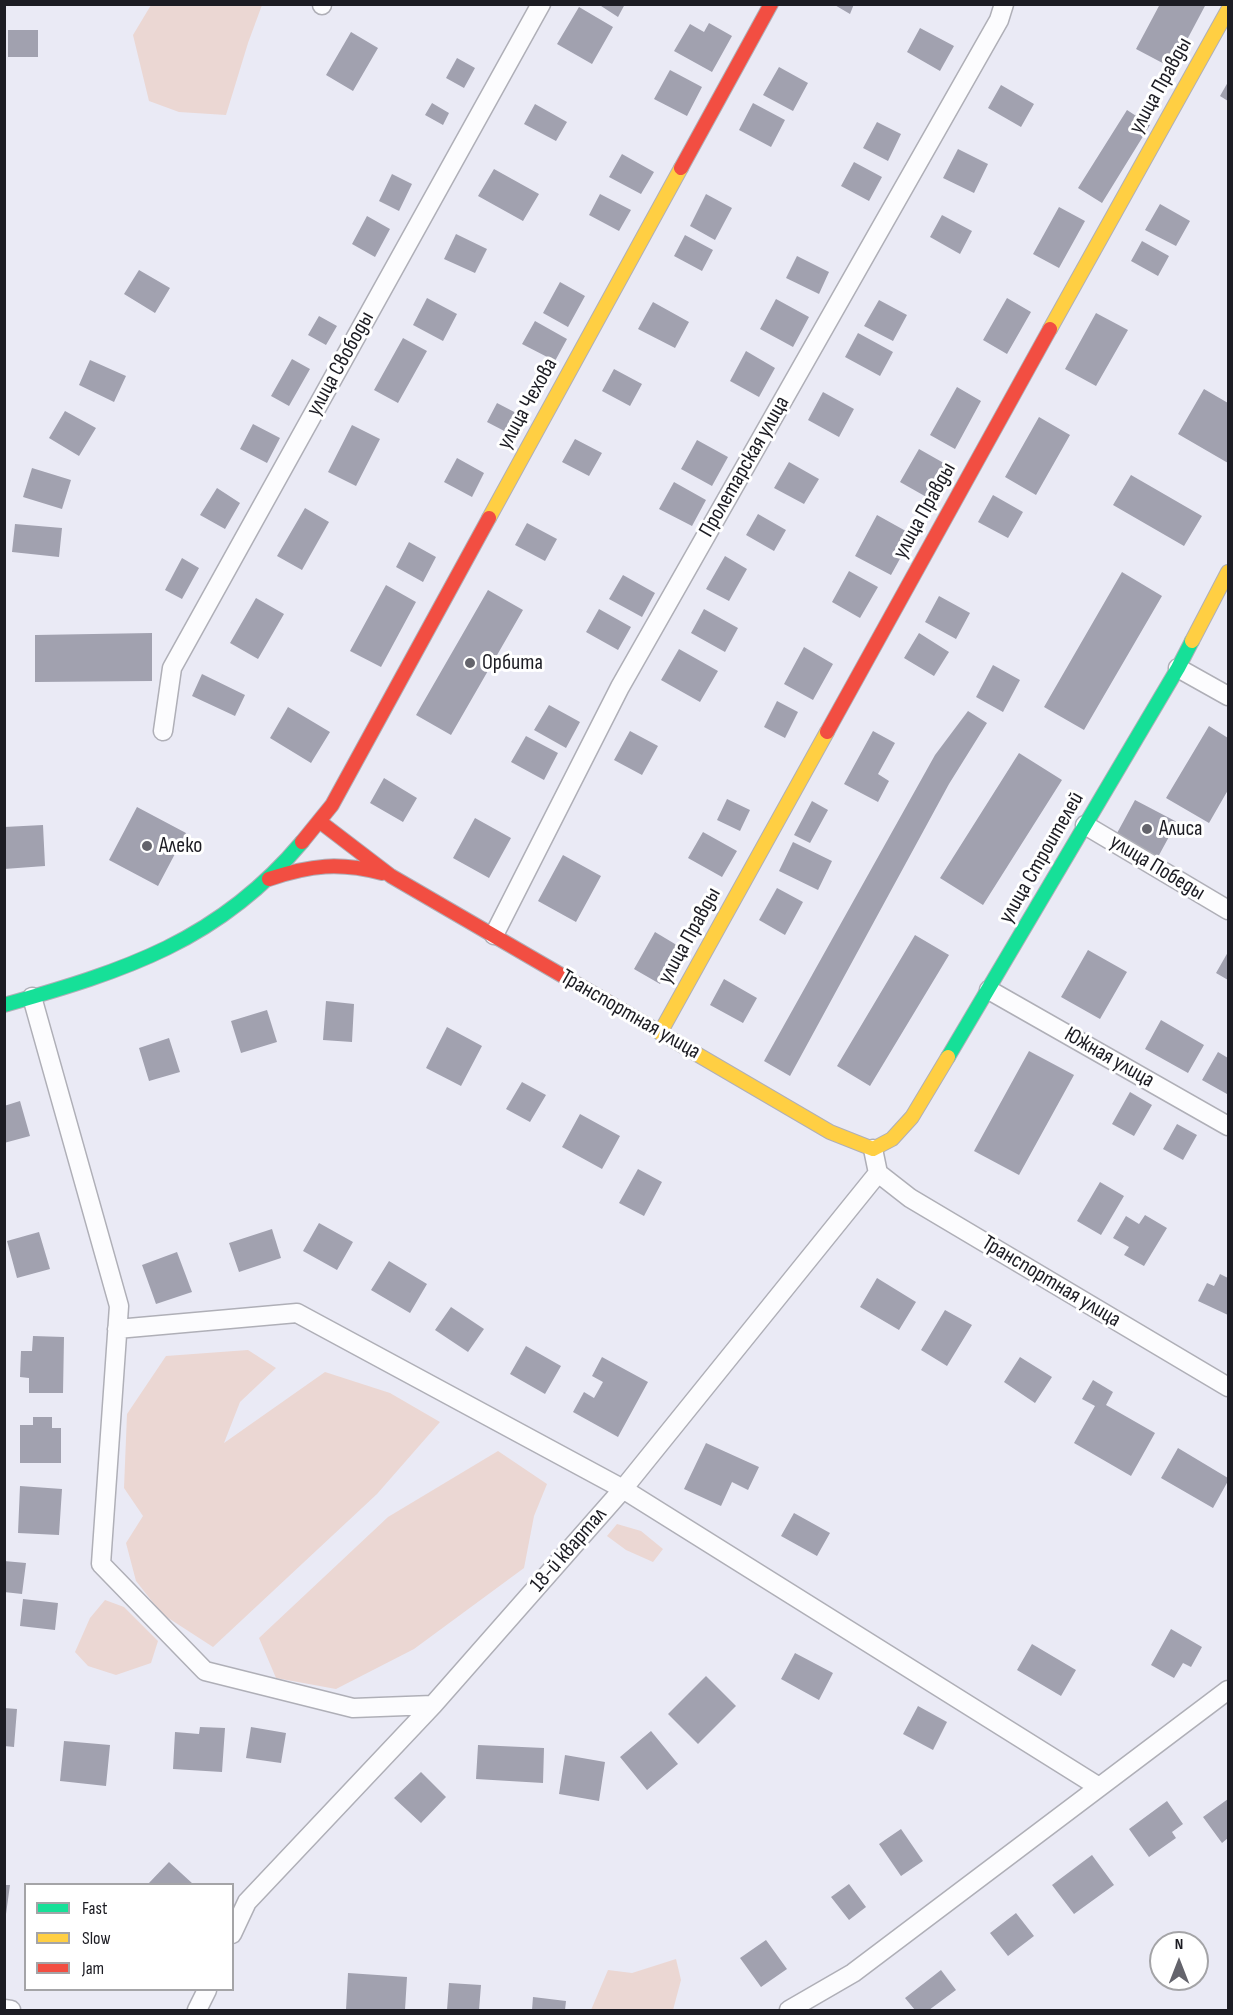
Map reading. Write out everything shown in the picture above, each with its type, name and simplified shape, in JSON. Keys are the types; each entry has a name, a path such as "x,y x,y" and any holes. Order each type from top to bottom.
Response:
{"street":[{"name":"улица Свободы","path":"164,731 172,668 541,4"},
{"name":"улица Чехова","path":"319,821 332,804 771,4"},
{"name":"Пролетарская улица","path":"494,934 620,687 999,20 1005,4"},
{"name":"улица Правды","path":"660,1033 1228,10"},
{"name":"улица Строителей","path":"873,1149 892,1139 912,1117 1178,668 1228,572"},
{"path":"1178,668 1228,696"},
{"path":"4,1005 119,969 167,950 223,916 268,879 319,821 391,876"},
{"name":"улица Победы","path":"1085,825 1228,910"},
{"path":"268,879 300,868 328,864 358,866 391,876"},
{"name":"Транспортная улица","path":"391,876 830,1132 873,1149"},
{"name":"Южная улица","path":"989,990 1228,1126"},
{"path":"32,997 119,1306 101,1564 205,1671 353,1708 433,1705"},
{"path":"873,1149 878,1173"},
{"name":"Транспортная улица","path":"878,1173 910,1198 1228,1387"},
{"name":"18-й квартал","path":"234,1930 247,1902 433,1705 623,1489 878,1173"},
{"path":"117,1329 297,1313 623,1489 1099,1787"},
{"path":"789,2010 853,1973 1228,1690"},
{"path":"197,2010 206,1991"},
{"path":"4,2009 11,2010"}],"shaded area":[{"path":"151,5 262,5 226,115 179,112 149,101 133,35"},
{"path":"248,1350 276,1368 240,1402 224,1443 325,1372 390,1393 440,1422 377,1494 213,1647 162,1614 136,1581 126,1543 143,1516 124,1488 127,1414 166,1356"},
{"path":"498,1451 547,1484 534,1516 524,1568 414,1649 336,1689 276,1678 259,1638 388,1517"},
{"path":"617,1524 641,1531 663,1549 653,1562 626,1550 607,1536"},
{"path":"105,1600 124,1607 158,1641 151,1663 116,1675 88,1666 75,1652 90,1618"},
{"path":"676,1959 681,1980 673,2010 591,2010 608,1970 632,1973"}],"building":[{"path":"598,4 625,4 618,17"},
{"path":"833,4 854,4 850,14"},
{"path":"1160,4 1206,4 1172,68 1136,49"},
{"path":"579,7 613,27 592,64 557,44"},
{"path":"709,23 732,36 712,72 674,51 690,24 704,32"},
{"path":"920,28 954,46 940,71 907,52"},
{"path":"8,30 38,30 38,57 8,57"},
{"path":"351,32 378,48 353,91 326,75"},
{"path":"457,58 475,68 464,88 446,78"},
{"path":"779,67 808,83 793,111 763,95"},
{"path":"670,70 702,87 687,116 654,99"},
{"path":"1228,82 1228,101 1220,96"},
{"path":"1001,85 1034,104 1021,127 988,108"},
{"path":"432,103 449,113 443,125 425,115"},
{"path":"753,103 785,120 771,147 739,130"},
{"path":"535,104 567,122 556,141 524,124"},
{"path":"1127,110 1150,125 1102,203 1078,188"},
{"path":"877,122 901,134 888,161 863,148"},
{"path":"958,149 988,164 974,193 943,178"},
{"path":"622,154 654,172 641,194 609,177"},
{"path":"854,162 882,177 869,201 841,186"},
{"path":"494,169 539,194 523,221 478,196"},
{"path":"392,174 412,184 399,211 379,201"},
{"path":"600,194 631,210 619,231 589,215"},
{"path":"706,194 732,208 715,240 690,226"},
{"path":"1160,204 1190,221 1176,246 1145,230"},
{"path":"1059,207 1085,221 1059,268 1033,254"},
{"path":"942,215 972,231 960,254 930,237"},
{"path":"367,216 390,229 375,257 352,244"},
{"path":"456,234 487,249 475,273 444,259"},
{"path":"685,235 713,250 702,271 674,256"},
{"path":"1142,241 1169,256 1158,276 1131,261"},
{"path":"797,256 829,272 819,294 786,278"},
{"path":"139,270 170,288 155,313 124,294"},
{"path":"560,282 585,296 568,327 543,313"},
{"path":"427,298 457,314 443,341 413,325"},
{"path":"1007,298 1031,312 1007,354 983,340"},
{"path":"776,299 809,317 793,347 760,329"},
{"path":"879,300 907,315 893,341 864,326"},
{"path":"653,302 689,322 675,348 638,329"},
{"path":"1096,313 1128,330 1096,386 1065,369"},
{"path":"319,316 337,326 326,345 308,335"},
{"path":"535,321 567,339 555,361 522,344"},
{"path":"858,333 893,352 880,376 845,357"},
{"path":"403,338 427,351 398,403 374,390"},
{"path":"746,351 775,368 759,397 730,381"},
{"path":"292,359 310,369 289,406 271,396"},
{"path":"90,360 126,376 114,402 79,385"},
{"path":"614,369 642,384 630,406 602,391"},
{"path":"957,387 981,401 955,449 930,435"},
{"path":"1204,389 1228,403 1228,463 1178,434"},
{"path":"823,392 854,409 839,437 808,420"},
{"path":"497,403 522,416 512,435 487,422"},
{"path":"65,411 96,428 79,456 49,438"},
{"path":"1039,417 1070,435 1036,495 1005,477"},
{"path":"253,424 280,438 267,463 240,449"},
{"path":"352,425 380,439 356,486 328,472"},
{"path":"575,439 602,453 589,476 562,462"},
{"path":"697,440 728,457 712,486 681,469"},
{"path":"919,449 949,466 930,499 900,482"},
{"path":"457,458 484,473 472,497 444,482"},
{"path":"789,462 819,479 804,504 774,488"},
{"path":"32,468 71,480 62,509 23,497"},
{"path":"1131,475 1202,516 1184,546 1113,505"},
{"path":"674,482 706,500 692,526 659,509"},
{"path":"217,488 240,503 225,529 200,515"},
{"path":"993,495 1023,512 1008,538 978,522"},
{"path":"305,508 329,522 302,570 277,556"},
{"path":"758,514 786,530 774,551 746,535"},
{"path":"877,515 913,535 891,575 855,556"},
{"path":"527,523 557,539 545,561 515,545"},
{"path":"15,524 62,528 59,557 12,552"},
{"path":"409,542 436,557 423,582 396,567"},
{"path":"725,556 747,569 729,601 706,589"},
{"path":"182,558 199,568 182,599 165,590"},
{"path":"849,571 878,587 860,618 832,602"},
{"path":"1122,572 1162,596 1084,730 1044,707"},
{"path":"623,575 655,593 642,617 609,599"},
{"path":"386,585 416,602 381,667 350,651"},
{"name":"Орбита","path":"488,590 523,610 451,735 416,715"},
{"path":"939,596 970,613 956,639 925,622"},
{"path":"256,598 284,614 258,659 230,643"},
{"path":"599,609 631,627 618,650 586,632"},
{"path":"704,609 738,628 725,652 691,633"},
{"path":"152,633 152,681 35,682 35,635"},
{"path":"919,633 949,652 934,676 904,658"},
{"path":"804,647 833,664 813,700 784,684"},
{"path":"679,649 718,671 700,702 661,680"},
{"path":"993,665 1020,680 1003,712 976,697"},
{"path":"202,674 245,695 235,716 192,696"},
{"path":"777,701 798,712 785,738 764,727"},
{"path":"549,705 580,722 566,748 534,730"},
{"path":"288,707 330,732 311,763 270,738"},
{"path":"968,711 987,723 949,784 790,1076 764,1061 935,755"},
{"path":"1209,726 1228,738 1228,790 1209,823 1166,798"},
{"path":"630,731 658,746 642,775 614,760"},
{"path":"873,731 895,743 878,774 889,781 878,802 844,784"},
{"path":"526,736 558,753 544,780 511,762"},
{"path":"1019,753 1062,780 983,905 940,878"},
{"path":"384,778 417,798 403,822 370,803"},
{"path":"727,799 750,810 740,831 717,820"},
{"name":"Алиса","path":"1135,800 1177,822 1158,857 1116,835"},
{"path":"812,801 828,810 810,843 794,835"},
{"name":"Алеко","path":"137,807 186,833 158,886 109,860"},
{"path":"475,818 511,838 489,878 453,858"},
{"path":"43,825 45,866 4,869 4,827"},
{"path":"703,832 737,851 722,877 688,858"},
{"path":"793,842 832,861 818,890 779,871"},
{"path":"563,855 601,876 576,922 538,901"},
{"path":"777,888 803,902 785,935 759,920"},
{"path":"655,932 680,947 660,984 634,969"},
{"path":"915,935 949,955 870,1086 837,1066"},
{"path":"1088,950 1127,972 1100,1019 1061,997"},
{"path":"1228,952 1228,980 1216,973"},
{"path":"724,979 757,998 743,1023 710,1005"},
{"path":"326,1001 354,1004 352,1042 323,1040"},
{"path":"267,1010 277,1042 241,1053 231,1021"},
{"path":"1161,1020 1204,1045 1188,1073 1145,1049"},
{"path":"447,1027 482,1046 461,1086 426,1068"},
{"path":"169,1038 180,1072 149,1081 139,1048"},
{"path":"1029,1051 1074,1075 1019,1175 974,1151"},
{"path":"1218,1052 1228,1058 1227,1094 1202,1080"},
{"path":"522,1082 546,1095 530,1122 506,1109"},
{"path":"1130,1092 1152,1105 1134,1136 1112,1124"},
{"path":"20,1101 30,1136 4,1143 4,1106"},
{"path":"580,1114 620,1136 602,1169 562,1147"},
{"path":"1177,1124 1197,1135 1183,1160 1163,1149"},
{"path":"638,1169 662,1182 644,1216 619,1203"},
{"path":"1100,1182 1124,1196 1101,1235 1077,1221"},
{"path":"1145,1215 1167,1228 1144,1266 1124,1255 1129,1247 1113,1238 1126,1216 1139,1224"},
{"path":"319,1223 353,1242 337,1270 303,1251"},
{"path":"272,1229 281,1258 239,1272 229,1243"},
{"path":"39,1232 50,1269 17,1278 7,1241"},
{"path":"177,1252 192,1292 156,1304 142,1265"},
{"path":"389,1261 427,1284 410,1313 371,1290"},
{"path":"1220,1274 1228,1278 1228,1315 1198,1301 1207,1283 1214,1286"},
{"path":"877,1278 916,1302 899,1330 860,1307"},
{"path":"451,1307 484,1329 468,1352 435,1330"},
{"path":"945,1310 972,1325 947,1366 921,1350"},
{"path":"33,1336 64,1337 63,1393 29,1393 29,1378 20,1377 21,1351 32,1351"},
{"path":"526,1346 561,1366 545,1394 510,1374"},
{"path":"602,1357 648,1382 618,1437 573,1412 584,1392 594,1398 603,1382 592,1376"},
{"path":"1020,1357 1052,1377 1035,1403 1004,1382"},
{"path":"1093,1380 1113,1392 1106,1405 1155,1433 1131,1476 1074,1443 1095,1406 1082,1399"},
{"path":"33,1417 52,1417 52,1428 61,1428 61,1463 20,1463 20,1425 33,1425"},
{"path":"706,1443 759,1467 748,1490 732,1482 721,1506 684,1489"},
{"path":"1178,1448 1228,1478 1213,1508 1161,1478"},
{"path":"20,1486 62,1489 59,1535 18,1533"},
{"path":"794,1513 830,1533 817,1556 781,1536"},
{"path":"4,1561 26,1563 22,1594 4,1592"},
{"path":"23,1599 58,1603 55,1630 20,1626"},
{"path":"1171,1629 1202,1647 1191,1667 1183,1663 1174,1678 1151,1665"},
{"path":"1032,1644 1076,1670 1061,1696 1017,1670"},
{"path":"795,1653 833,1673 819,1700 781,1679"},
{"path":"706,1676 736,1706 698,1744 668,1714"},
{"path":"918,1706 947,1722 933,1750 903,1734"},
{"path":"4,1708 17,1709 14,1747 4,1746"},
{"path":"200,1727 225,1728 222,1772 173,1769 175,1732 199,1734"},
{"path":"251,1727 286,1733 281,1763 246,1758"},
{"path":"651,1731 678,1764 647,1790 620,1757"},
{"path":"64,1741 110,1745 106,1786 60,1781"},
{"path":"478,1745 544,1748 543,1783 476,1779"},
{"path":"565,1755 605,1762 599,1801 559,1794"},
{"path":"421,1772 446,1797 421,1823 394,1798"},
{"path":"1228,1799 1228,1838 1222,1843 1203,1817"},
{"path":"1167,1801 1183,1824 1172,1832 1176,1838 1149,1857 1129,1829"},
{"path":"901,1829 923,1861 901,1876 879,1844"},
{"path":"1092,1855 1114,1885 1074,1914 1052,1885"},
{"path":"169,1862 192,1883 149,1883"},
{"path":"849,1884 866,1907 849,1920 831,1897"},
{"path":"4,1885 10,1885 6,1914 4,1914"},
{"path":"1016,1913 1034,1936 1008,1956 990,1933"},
{"path":"766,1940 787,1969 761,1987 740,1958"},
{"path":"941,1970 956,1990 929,2010 915,2010 905,1998"},
{"path":"348,1973 407,1977 405,2010 346,2010"},
{"path":"449,1983 481,1985 479,2010 447,2010"},
{"path":"533,1997 566,2001 565,2010 532,2010"}],"traffic: fast":[{"path":"948,1057 1192,641"},
{"path":"4,1005 90,979 167,948 203,928 237,904 270,876 302,842"}],"traffic: slow":[{"path":"1050,329 1228,10"},
{"path":"489,518 681,168"},
{"path":"1192,641 1228,572"},
{"path":"660,1033 827,732"},
{"path":"606,1001 830,1132 873,1149 892,1139 912,1117 948,1057"}],"traffic: jam":[{"path":"681,168 771,4"},
{"path":"827,732 1050,329"},
{"path":"302,842 332,805 489,518"},
{"path":"319,821 391,876 606,1001"},
{"path":"269,879 312,868 338,866 382,873"}],"place":[{"name":"Орбита","path":"470,663"},
{"name":"Алиса","path":"1147,829"},
{"name":"Алеко","path":"147,846"}]}
